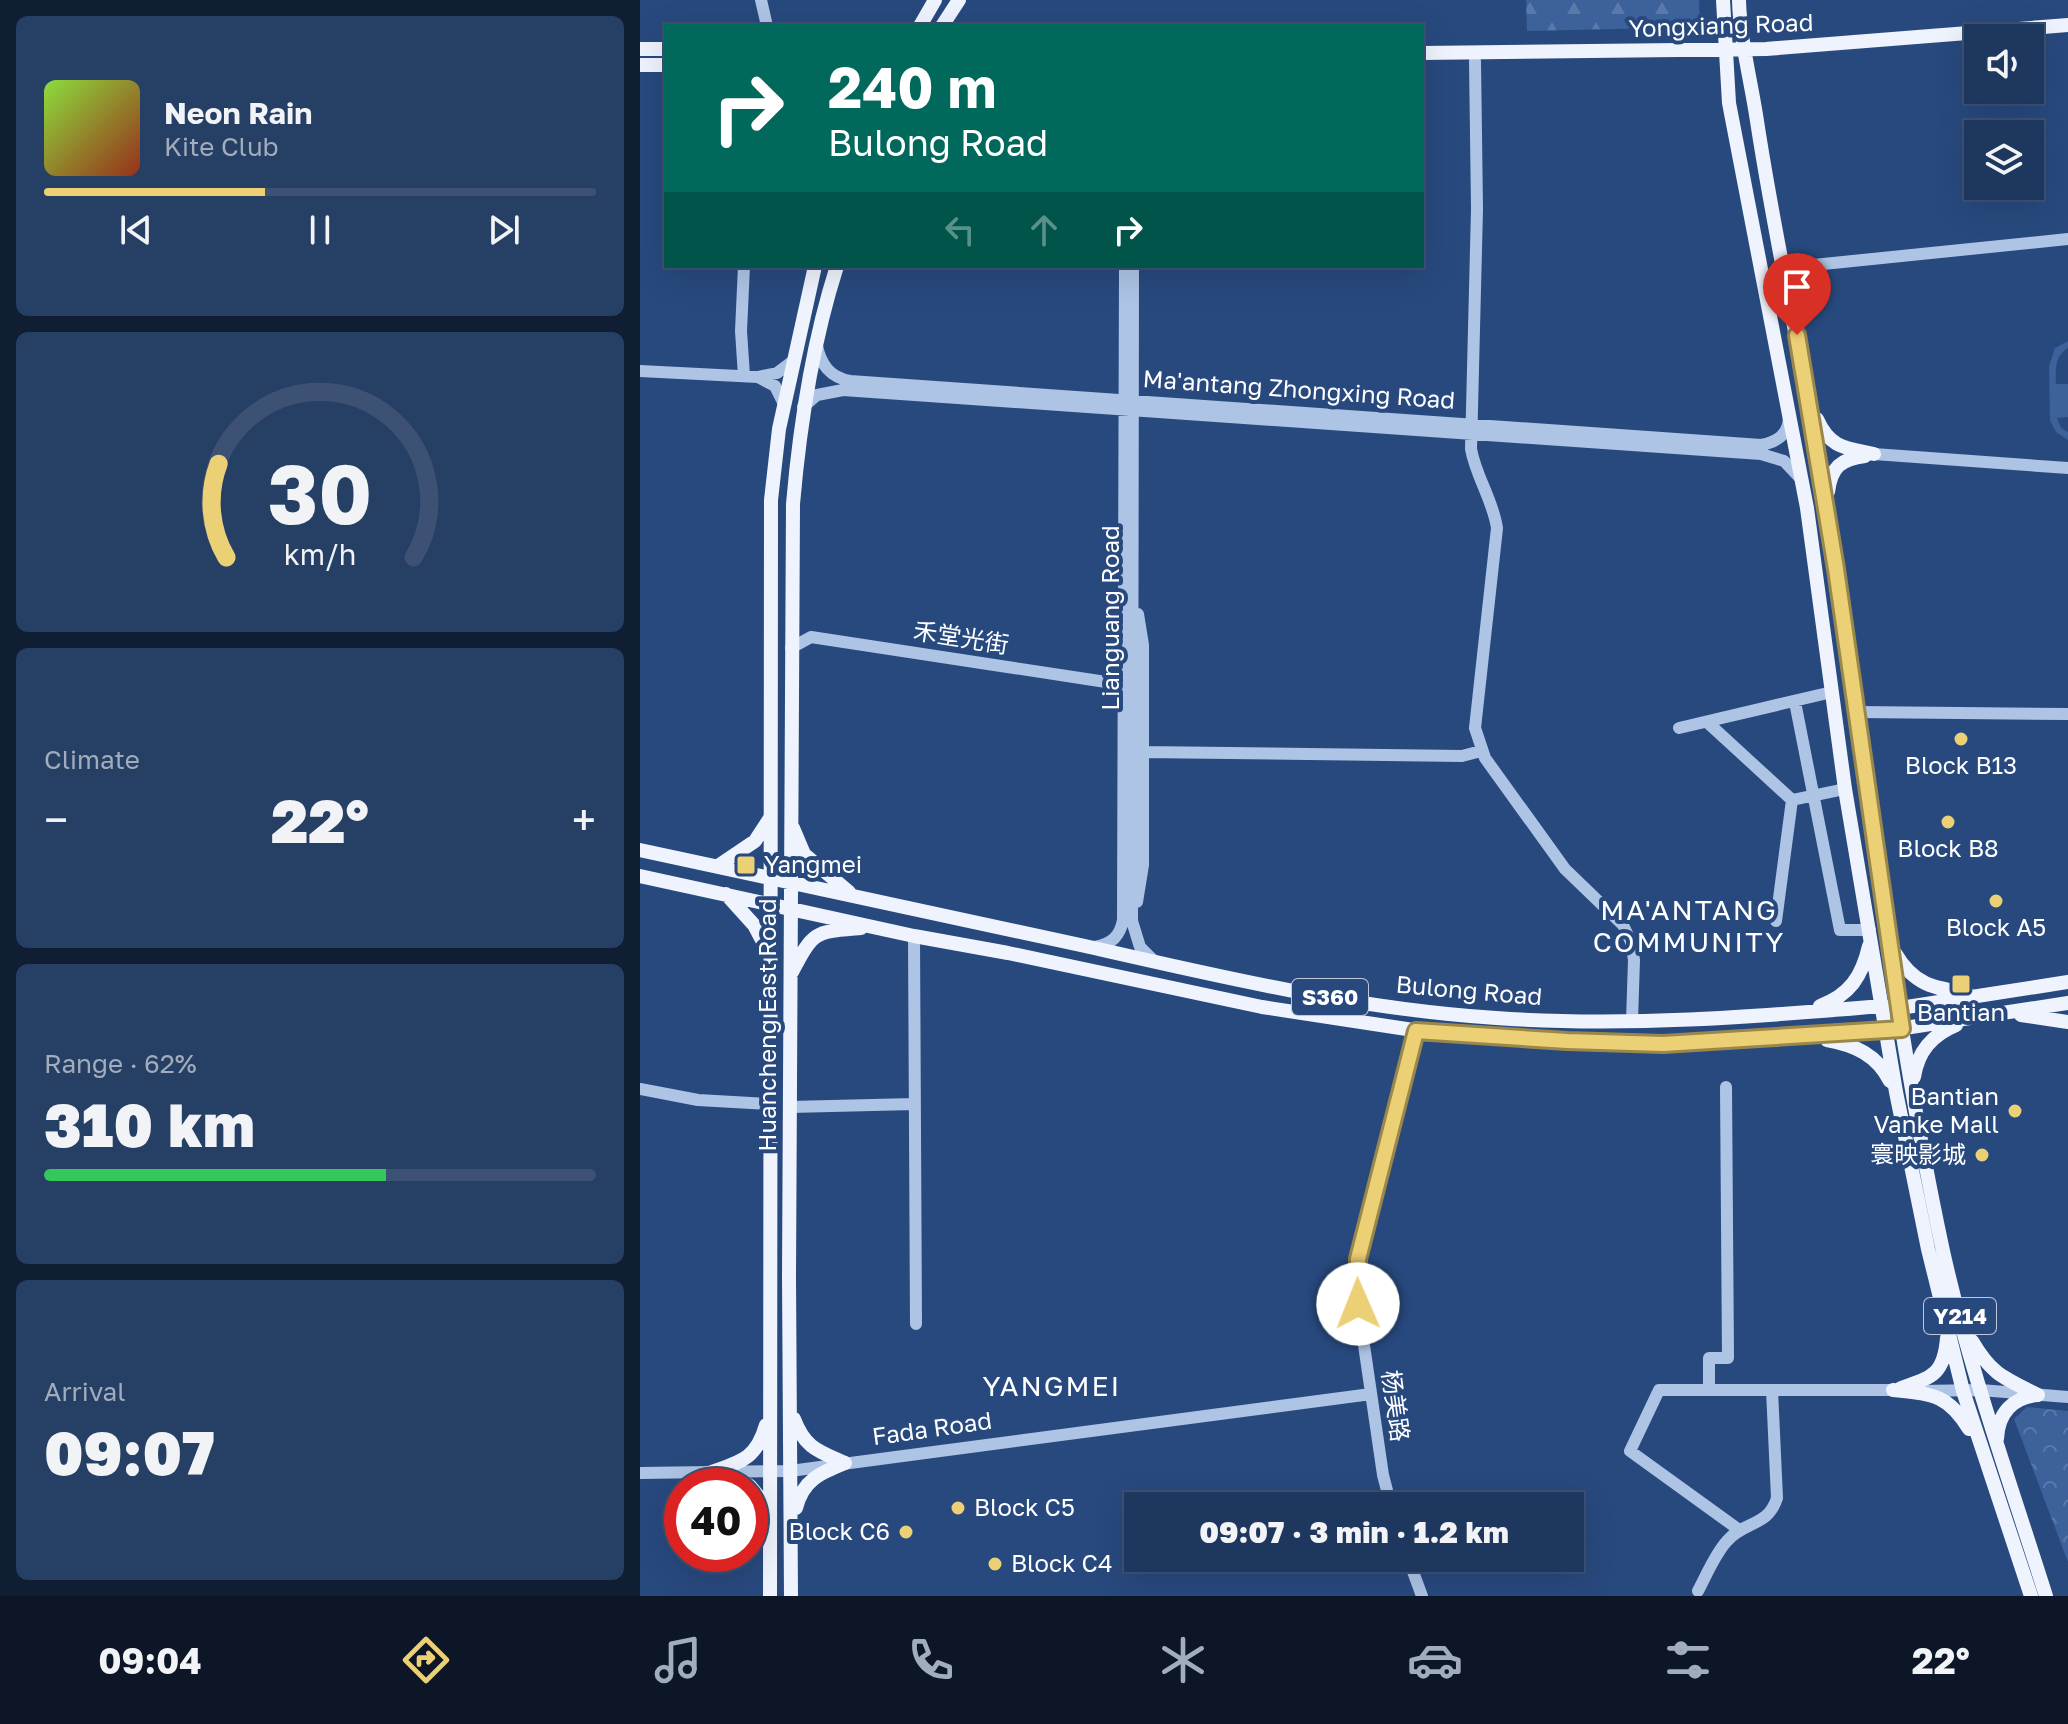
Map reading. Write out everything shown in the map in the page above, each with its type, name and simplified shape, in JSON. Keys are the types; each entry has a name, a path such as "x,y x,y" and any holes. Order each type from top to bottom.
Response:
{"main road":[{"path":"921,24 935,0"},
{"name":"Y214","path":"1723,0 1729,103 1802,480 1845,789 1896,1092 1928,1249 1980,1390 2046,1596"},
{"name":"Y214","path":"1739,0 1740,30 1747,54 1826,505 1902,1029 1944,1256 1963,1391 2031,1596"},
{"path":"943,24 956,4"},
{"path":"951,24 956,4"},
{"name":"Yongxiang Road","path":"1747,54 2068,25"},
{"path":"2044,36 2068,34"},
{"name":"Yongxiang Road","path":"1424,53 1747,54 1964,42"},
{"path":"640,49 664,49"},
{"name":"Yongxiang Road","path":"1424,61 1726,54"},
{"path":"640,65 664,65"},
{"name":"Huancheng East Road","path":"770,1596 771,500 784,404 815,268"},
{"name":"Huancheng East Road","path":"791,1596 790,821 793,504 803,407 817,335 836,268"},
{"path":"1809,400 1821,429 1833,443 1874,454"},
{"path":"1826,505 1831,476 1838,465 1850,458 1874,454"},
{"path":"718,866 755,841 767,826 771,814"},
{"path":"790,821 804,854 853,895"},
{"name":"Bulong Road","path":"640,850 1288,990 1423,1011 1497,1018 1632,1021 1882,1006 1900,1008 2068,982"},
{"name":"Bulong Road","path":"640,876 1262,1007 1416,1031 1663,1044 1885,1031 2068,1003"},
{"path":"726,894 754,925 770,956"},
{"path":"790,976 808,940 823,932 876,927"},
{"path":"1797,1013 1824,1005 1853,987 1861,974 1871,934"},
{"path":"1889,937 1904,968 1916,980 1932,987 1983,995"},
{"path":"2004,1013 2068,1022"},
{"path":"1915,1106 1914,1076 1922,1051 1944,1030 1971,1018"},
{"path":"1802,1036 1840,1042 1866,1053 1887,1075 1896,1092"},
{"path":"1893,1390 1928,1378 1940,1368 1955,1325"},
{"path":"1955,1325 1990,1368 2038,1395"},
{"path":"1893,1390 1926,1393 1948,1402 1957,1410 1982,1451"},
{"path":"1999,1448 1997,1429 2005,1411 2019,1399 2038,1395"},
{"path":"790,1407 799,1432 807,1443 817,1451 845,1463"},
{"path":"723,1468 752,1454 762,1439 771,1410"},
{"path":"791,1528 798,1497 808,1482 822,1472 845,1463"},
{"path":"768,1524 770,1530"}],"street":[{"path":"761,0 767,24"},
{"path":"1475,61 1477,209 1472,428 1474,461 1495,514 1497,528 1474,713 1475,728 1481,751 1565,869 1623,925 1631,942 1634,960 1632,1021"},
{"path":"1784,268 2068,239"},
{"path":"744,268 741,331 744,376"},
{"name":"Lianguang Road","path":"1125,268 1133,592 1132,921 1140,947 1155,962"},
{"name":"Lianguang Road","path":"1088,947 1113,941 1123,920 1123,670 1133,268"},
{"name":"Ma'antang Zhongxing Road","path":"817,335 822,363 835,376 850,381 1129,405"},
{"path":"640,371 758,377 777,373 793,361"},
{"path":"758,377 775,386 784,404"},
{"name":"Ma'antang Zhongxing Road","path":"803,407 817,395 843,390 1761,445 1770,443 1785,432 1790,415"},
{"name":"Ma'antang Zhongxing Road","path":"1472,428 1761,454 1784,461 1802,480"},
{"path":"1874,454 2068,468"},
{"path":"1132,921 1143,865 1143,645 1133,592"},
{"path":"791,622 810,632 1105,678 1123,670"},
{"name":"禾堂光街","path":"791,648 811,637 1106,682 1123,693"},
{"path":"1679,728 1832,692"},
{"path":"1795,702 1840,930 1871,934"},
{"path":"1857,712 2068,714"},
{"path":"1707,722 1792,800"},
{"path":"1143,752 1462,756 1481,751"},
{"path":"1792,800 1845,789"},
{"path":"1776,921 1792,800"},
{"path":"914,936 916,1324"},
{"name":"杨美路","path":"1387,1492 1358,1304 1358,1259 1416,1031"},
{"path":"1709,1390 1709,1358 1728,1358 1726,1087"},
{"path":"640,1089 698,1100 770,1104"},
{"path":"790,1107 914,1104"},
{"path":"1738,1529 1630,1451 1659,1390 1980,1390 2068,1397"},
{"path":"1698,1591 1724,1544 1738,1529 1762,1521 1773,1510 1777,1498 1772,1390"},
{"name":"Fada Road","path":"768,1472 1371,1394"},
{"name":"Fada Road","path":"640,1473 664,1473"},
{"path":"1413,1572 1422,1596"}],"green space":[{"path":"1526,0 1699,0 1700,27 1527,31"},
{"path":"2068,341 2068,348 2058,359 2056,384 2068,384 2068,417 2057,418 2061,428 2068,432 2068,440 2056,432 2050,421 2049,366 2055,348"},
{"path":"2027,1407 2068,1411 2068,1562 2014,1419"}],"place":[{"name":"Block B13","path":"1961,739"},
{"name":"Block B8","path":"1948,822"},
{"name":"Yangmei","path":"746,865"},
{"name":"Block A5","path":"1996,901"},
{"name":"Bantian","path":"1961,984"},
{"name":"Bantian Vanke Mall","path":"2015,1111"},
{"name":"寰映影城","path":"1982,1155"},
{"name":"Block C5","path":"958,1508"},
{"name":"Block C6","path":"906,1532"},
{"name":"Block C4","path":"995,1564"}],"district":[{"name":"MA'ANTANG COMMUNITY","path":"1689,926"},
{"name":"YANGMEI","path":"1052,1386"}],"route":[{"path":"1358,1304 1356,1276 1366,1220 1416,1031 1663,1044 1902,1029 1836,569 1797,335"}]}
